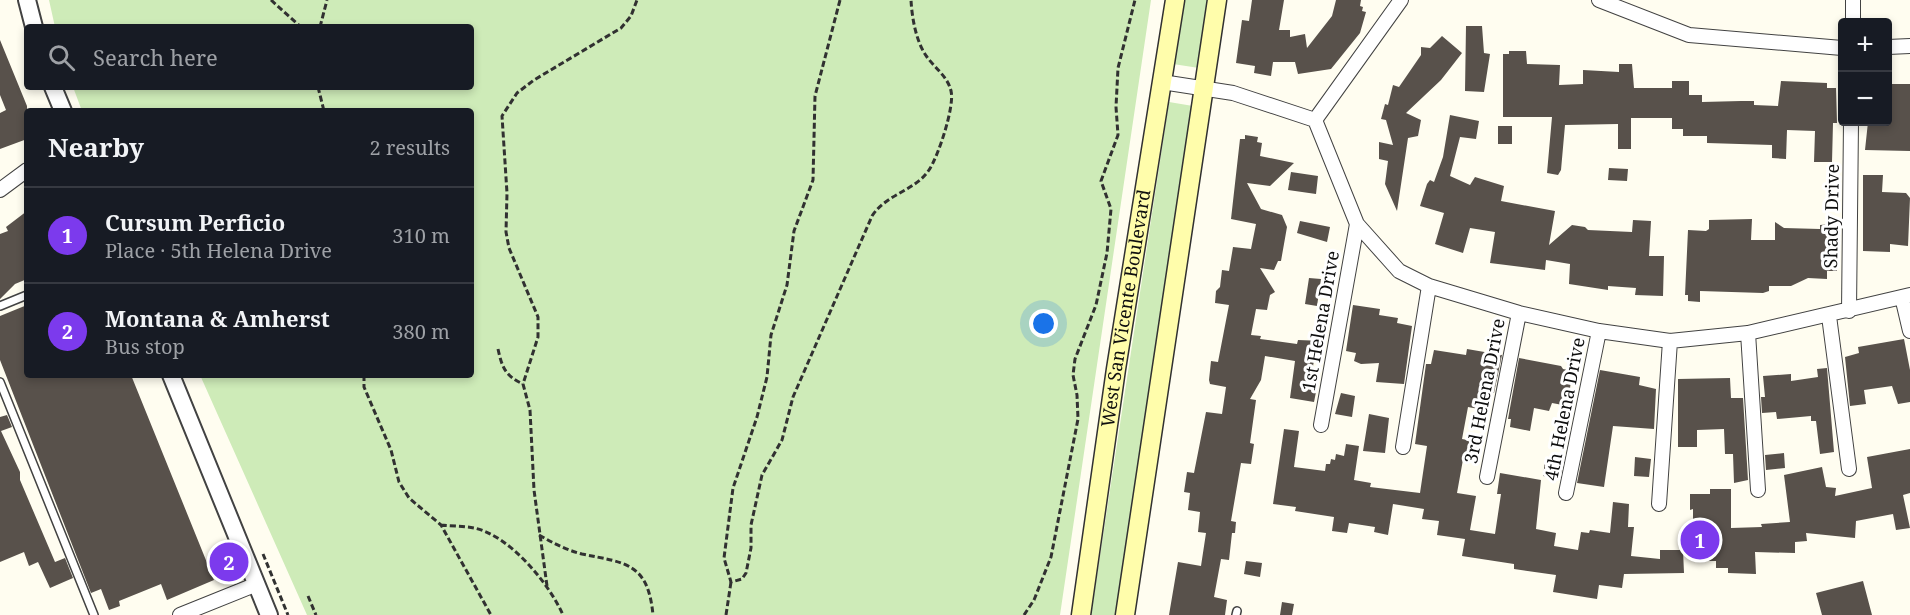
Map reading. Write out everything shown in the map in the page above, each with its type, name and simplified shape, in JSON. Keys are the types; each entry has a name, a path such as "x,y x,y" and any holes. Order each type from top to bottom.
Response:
{"main road":[{"name":"West San Vicente Boulevard","path":"1081,615 1116,369 1175,0"},
{"path":"1125,615 1217,0"}],"street":[{"path":"27,0 33,24"},
{"path":"1315,120 1401,0"},
{"path":"1599,0 1689,35 1838,48"},
{"path":"1853,0 1853,18"},
{"path":"1892,47 1910,46"},
{"path":"1162,82 1233,93 1315,120"},
{"path":"54,90 62,108"},
{"path":"1315,120 1356,224 1399,271 1429,286 1519,313 1599,331 1670,341 1748,333 1906,296 1910,332"},
{"name":"Shady Drive","path":"1849,311 1851,126"},
{"path":"0,190 24,172"},
{"name":"1st Helena Drive","path":"1321,425 1356,224"},
{"path":"1403,447 1429,286"},
{"name":"3rd Helena Drive","path":"1487,477 1519,313"},
{"path":"1828,316 1849,469"},
{"name":"4th Helena Drive","path":"1566,493 1599,331"},
{"path":"1748,333 1758,490"},
{"path":"1659,504 1670,341"},
{"path":"172,378 269,615"},
{"path":"180,615 257,584"}],"lane":[{"path":"0,306 24,296"},
{"path":"0,382 94,615"}],"path":[{"path":"271,0 298,24"},
{"path":"321,24 327,0"},
{"path":"547,586 539,535 530,410 523,384 538,337 538,317 509,248 506,232 507,193 502,116 517,93 534,80 621,28 631,16 637,0"},
{"path":"726,615 731,582 724,558 733,488 757,417 767,377 771,336 787,285 794,231 813,180 815,96 840,0"},
{"path":"731,582 742,579 746,573 751,548 751,525 762,476 782,440 793,397 872,216 879,205 930,170 939,147 951,92 947,81 926,56 912,15 911,0"},
{"path":"1024,615 1034,600 1051,557 1078,419 1073,375 1075,359 1096,306 1107,253 1111,209 1101,181 1118,135 1116,106 1118,68 1135,0"},
{"path":"319,90 323,108"},
{"path":"498,349 502,368 508,376 523,384"},
{"path":"364,378 364,387 391,450 399,482 409,498 441,525 491,615"},
{"path":"441,525 475,528 491,534 510,547 547,586 563,615"},
{"path":"539,535 559,547 580,554 619,560 633,568 644,580 651,596 653,615"},
{"path":"308,596 316,615"}],"green space":[{"path":"49,0 1151,0 1060,615 307,615 201,378 474,378 474,108 81,108 74,90 474,90 474,24 54,24"},
{"path":"1183,0 1209,0 1199,68 1173,64"},
{"path":"1169,102 1193,106 1117,615 1091,615"}],"building":[{"path":"1252,0 1284,0 1279,30 1290,30 1290,37 1305,34 1307,48 1332,16 1336,0 1361,0 1362,11 1366,12 1360,33 1331,69 1298,74 1295,62 1273,62 1271,76 1254,73 1255,66 1236,63 1242,20 1249,21"},
{"path":"1466,26 1482,26 1484,53 1490,54 1484,92 1465,91"},
{"path":"1442,36 1462,53 1441,80 1406,113 1421,120 1418,136 1408,138 1397,211 1385,184 1388,161 1379,159 1379,142 1393,145 1386,120 1381,119 1385,104 1388,105 1393,85 1399,87 1421,55 1421,47 1430,48"},
{"path":"0,40 27,108 24,108 24,140 0,149 0,113 6,110 0,95"},
{"path":"1509,51 1526,51 1527,64 1560,65 1559,85 1583,84 1583,70 1619,72 1619,64 1632,64 1634,88 1672,88 1672,81 1689,81 1689,95 1702,95 1702,102 1754,101 1754,105 1778,106 1781,81 1827,83 1827,88 1836,88 1837,123 1833,123 1832,162 1814,162 1815,131 1787,130 1786,159 1772,158 1772,145 1707,143 1707,136 1683,136 1683,129 1672,129 1672,118 1631,118 1631,149 1618,149 1618,124 1565,125 1561,170 1558,175 1547,173 1552,117 1503,117 1503,54 1509,54"},
{"path":"1892,84 1910,84 1910,151 1865,150 1868,126 1892,126"},
{"path":"1450,115 1479,121 1476,139 1460,137 1450,176 1470,185 1475,177 1504,186 1501,201 1555,211 1549,245 1572,225 1585,227 1588,230 1632,232 1633,220 1651,221 1649,256 1664,256 1663,296 1635,295 1636,288 1608,286 1608,290 1569,284 1570,264 1546,260 1545,270 1490,263 1495,232 1470,228 1463,253 1435,244 1444,213 1420,206 1427,184 1430,180 1434,182 1443,157"},
{"path":"1498,126 1512,126 1512,144 1498,144"},
{"path":"1245,135 1258,137 1257,142 1262,143 1260,156 1294,163 1270,186 1247,183 1261,209 1282,215 1287,227 1281,261 1278,261 1274,270 1260,268 1275,292 1270,295 1267,310 1256,309 1251,335 1261,336 1260,339 1297,344 1298,340 1324,341 1321,362 1314,361 1309,386 1317,387 1314,402 1290,398 1295,361 1265,356 1261,380 1250,399 1256,400 1250,443 1254,444 1251,464 1241,463 1231,521 1236,522 1235,533 1232,533 1229,560 1221,559 1214,597 1227,600 1225,615 1169,615 1178,562 1201,566 1206,533 1198,532 1200,512 1188,510 1190,493 1184,492 1187,472 1194,473 1206,412 1222,414 1226,387 1210,384 1209,380 1211,361 1218,362 1229,305 1215,303 1216,291 1220,287 1222,270 1229,271 1233,247 1251,249 1256,224 1231,219 1240,139 1245,139"},
{"path":"1609,168 1628,169 1627,181 1608,180"},
{"path":"1291,172 1318,176 1316,194 1288,190"},
{"path":"1863,175 1883,175 1882,192 1906,193 1910,198 1908,246 1890,244 1890,252 1863,251"},
{"path":"24,213 24,280 15,284 0,299 0,234 8,231 6,227"},
{"path":"1752,219 1751,240 1775,240 1775,222 1784,228 1820,229 1820,225 1832,224 1832,237 1837,237 1837,271 1827,271 1827,279 1808,278 1791,286 1769,286 1769,291 1763,293 1700,291 1700,302 1688,301 1688,295 1685,295 1688,230 1706,231 1709,229 1709,220"},
{"path":"1300,221 1330,227 1327,242 1297,233"},
{"path":"1309,278 1321,279 1317,306 1305,304"},
{"path":"1353,305 1380,309 1379,315 1398,318 1397,323 1412,326 1404,384 1376,382 1379,363 1361,364 1354,361 1356,353 1346,351"},
{"path":"24,306 24,378 132,378 214,580 167,600 161,584 119,601 120,606 109,610 101,589 91,593 0,360 0,316"},
{"path":"1904,339 1910,370 1910,402 1898,404 1892,386 1864,390 1866,404 1850,406 1845,357 1859,353 1858,347"},
{"path":"1467,349 1502,355 1494,393 1487,392 1484,410 1468,407 1462,439 1478,442 1475,456 1464,454 1457,493 1476,496 1470,530 1495,534 1501,494 1497,494 1500,473 1541,480 1536,529 1556,533 1554,546 1578,550 1581,532 1589,533 1590,530 1610,533 1613,502 1629,504 1628,527 1634,527 1631,556 1660,559 1660,550 1683,550 1684,573 1624,574 1622,588 1599,585 1597,599 1553,592 1556,575 1514,569 1514,564 1462,556 1465,539 1437,535 1439,521 1422,519 1424,509 1393,504 1388,535 1374,532 1375,527 1349,523 1347,533 1332,531 1334,517 1295,511 1296,507 1273,504 1284,429 1299,431 1294,467 1325,471 1326,464 1330,464 1331,459 1335,460 1336,454 1344,456 1346,444 1359,446 1354,480 1371,483 1370,487 1420,493 1427,446 1415,444 1426,364 1431,364 1434,350 1466,355"},
{"path":"1519,358 1561,366 1563,369 1572,371 1568,406 1552,403 1549,411 1534,408 1530,431 1510,427 1511,419 1508,419"},
{"path":"1827,368 1834,452 1820,454 1816,421 1811,421 1811,416 1777,419 1776,412 1762,413 1761,397 1765,397 1763,376 1791,374 1791,381 1818,377 1817,369"},
{"path":"1600,370 1640,377 1639,385 1656,389 1654,429 1613,426 1604,487 1577,483"},
{"path":"1730,378 1731,398 1743,398 1748,480 1734,483 1733,454 1725,454 1724,429 1697,430 1697,447 1678,447 1678,379"},
{"path":"1341,393 1355,396 1352,417 1335,414"},
{"path":"1369,414 1389,418 1385,453 1363,451"},
{"path":"7,415 12,427 1,431 20,472 20,480 55,562 65,558 73,578 50,588 38,562 29,566 24,552 0,562 0,417"},
{"path":"1910,449 1910,493 1903,495 1910,528 1896,530 1893,514 1856,521 1855,538 1806,533 1807,541 1795,542 1795,553 1755,552 1756,574 1728,573 1728,568 1716,568 1716,561 1693,561 1693,509 1690,510 1690,494 1710,494 1710,489 1731,489 1731,528 1762,527 1761,524 1790,522 1784,475 1822,467 1826,487 1836,488 1835,496 1872,488 1867,457"},
{"path":"1784,453 1785,468 1766,470 1765,455"},
{"path":"1635,457 1651,459 1649,477 1634,476"},
{"path":"1545,461 1563,464 1560,479 1543,476"},
{"path":"1246,561 1262,563 1260,577 1244,574"},
{"path":"1863,581 1872,615 1822,615 1816,593"},
{"path":"1282,602 1294,604 1292,615 1280,615"}],"place":[{"name":"Cursum Perficio","path":"1700,540"},
{"name":"Montana & Amherst","path":"229,562"}]}
